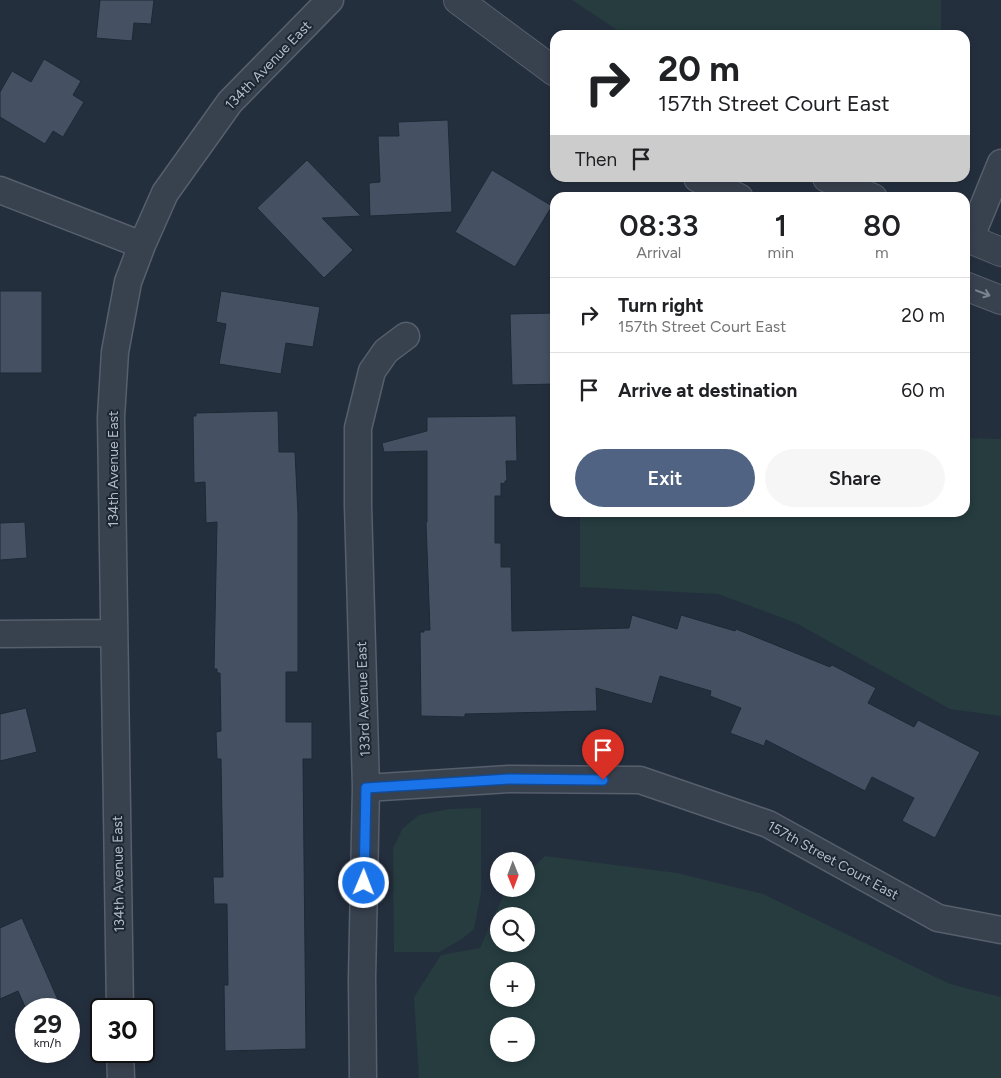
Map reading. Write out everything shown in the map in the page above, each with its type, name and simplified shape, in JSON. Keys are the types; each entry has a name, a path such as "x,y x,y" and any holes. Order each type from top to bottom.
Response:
{"street":[{"name":"134th Avenue East","path":"120,998 112,417 115,352 128,282 165,193 230,102 330,0"},
{"path":"458,0 550,68"},
{"path":"970,233 1001,163"},
{"path":"706,182 727,192"},
{"path":"836,182 859,192"},
{"path":"0,190 142,245"},
{"path":"970,239 1001,252"},
{"path":"970,288 1001,300"},
{"name":"133rd Avenue East","path":"363,1078 362,978 366,788 358,505 358,428 372,370 386,351 406,336"},
{"path":"0,634 114,633"},
{"name":"157th Street Court East","path":"366,788 509,779 640,780 768,824 938,918 1001,930"},
{"path":"120,1063 121,1078"}],"green space":[{"path":"572,0 941,0 941,30 617,30"},
{"path":"970,438 1001,439 1001,716 950,709 796,623 718,594 580,587 580,517 970,517"},
{"path":"481,808 481,893 474,929 462,939 439,952 394,952 393,848 403,828 419,815 449,809"},
{"path":"545,856 677,873 763,894 950,984 1001,997 1001,1078 419,1078 414,997 441,955 480,948 490,926 490,952 535,952 535,907 498,907 502,898 535,898 535,865"}],"building":[{"path":"100,0 154,0 151,24 134,23 132,41 96,38"},
{"path":"44,59 81,81 73,95 84,102 63,137 53,131 45,144 0,117 0,92 12,71 31,82"},
{"path":"448,120 452,212 370,216 369,183 380,182 378,136 399,136 398,122"},
{"path":"307,160 361,216 322,218 353,250 324,278 257,208"},
{"path":"492,170 550,205 550,209 515,267 455,232"},
{"path":"0,291 42,291 42,373 0,373"},
{"path":"221,291 320,307 313,347 286,343 281,374 219,364 226,324 216,322"},
{"path":"550,313 550,384 512,385 510,314"},
{"path":"278,411 279,452 295,452 298,514 298,672 286,672 286,722 312,722 312,759 303,759 306,1049 225,1051 224,985 228,985 227,904 214,904 213,877 223,877 221,759 217,759 216,732 221,731 220,673 217,673 217,669 214,669 217,522 206,523 205,482 194,483 193,416 196,416 196,413"},
{"path":"516,416 517,461 506,461 507,481 505,481 505,484 501,483 501,496 495,496 495,543 501,543 501,567 511,567 512,631 629,628 632,615 677,629 681,615 735,631 736,629 830,667 832,665 876,688 868,703 914,727 918,720 980,752 935,838 902,821 914,798 872,777 865,791 766,740 764,746 730,733 741,708 710,696 711,691 660,676 652,704 596,688 597,711 465,714 465,717 421,716 420,632 430,630 426,522 427,451 384,452 382,443 427,431 427,417"},
{"path":"25,522 27,558 0,560 0,523"},
{"path":"26,708 37,752 0,761 0,714"},
{"path":"22,918 57,998 21,998 18,991 0,999 0,928"}],"route":[{"path":"364,883 366,788 509,779 603,780"}]}
